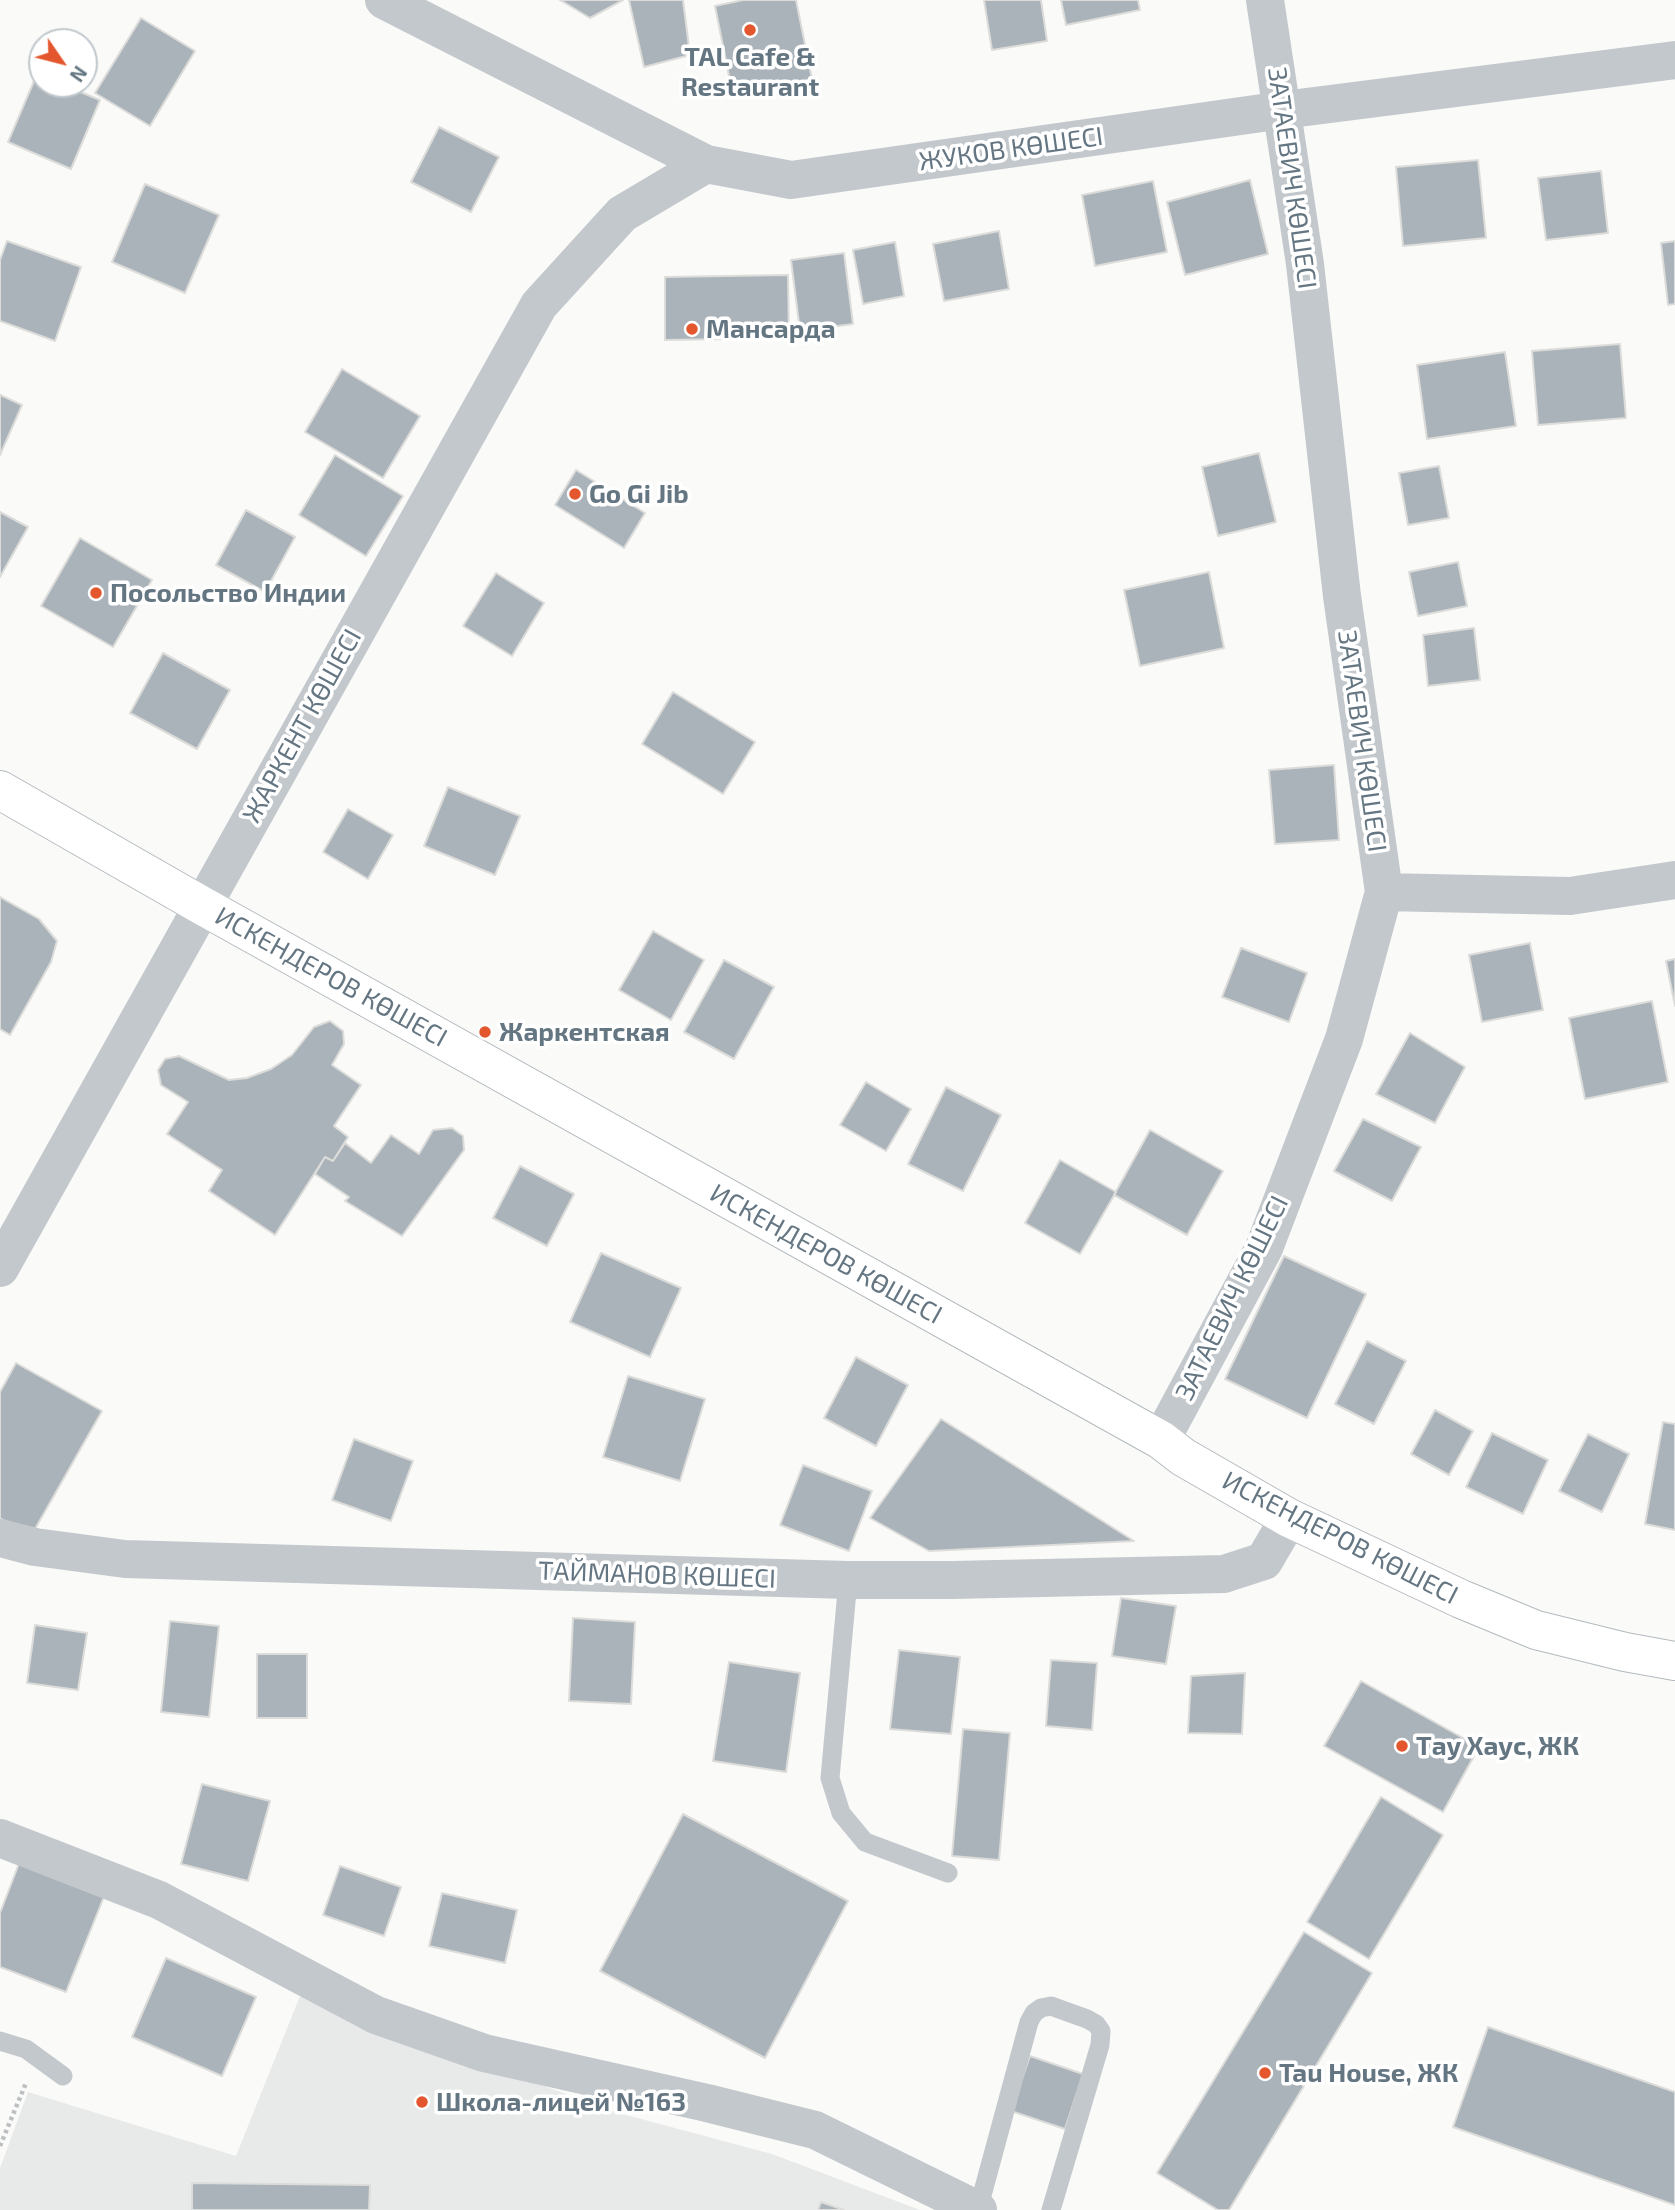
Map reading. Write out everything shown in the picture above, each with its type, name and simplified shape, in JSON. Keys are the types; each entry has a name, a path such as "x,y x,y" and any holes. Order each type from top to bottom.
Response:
{"street":[{"name":"ЖУКОВ КӨШЕСІ","path":"384,0 706,164 791,180 1283,110 1675,60"},
{"name":"ЗАТАЕВИЧ КӨШЕСІ","path":"1161,1440 1264,1248 1344,1039 1384,892 1342,596 1305,264 1265,0"},
{"name":"ЖАРКЕНТ КӨШЕСІ","path":"0,1268 539,305 622,214 706,164"},
{"name":"ИСКЕНДЕРОВ КӨШЕСІ","path":"0,790 201,905 1161,1440 1183,1457 1289,1518 1461,1599 1536,1630 1675,1661"},
{"path":"1384,892 1570,896 1675,880"},
{"name":"ТАЙМАНОВ КӨШЕСІ","path":"0,1538 35,1547 125,1559 848,1580 1224,1574 1264,1561 1289,1518"},
{"path":"0,1839 159,1900 376,2015 484,2053 815,2130 978,2210"}],"lane":[{"path":"848,1580 830,1778 841,1814 865,1842 948,1873"},
{"path":"978,2210 1030,2022 1034,2013 1051,2006 1087,2019 1101,2031 1100,2045 1051,2210"},
{"path":"0,2040 26,2049 63,2076"}],"path":[{"path":"0,2146 37,2056"}],"shaded area":[{"name":"Школа-лицей №163","path":"300,1996 615,2112 772,2154 920,2210 0,2210 0,2168 28,2092 236,2156"}],"building":[{"path":"560,0 623,0 590,18"},
{"path":"629,0 683,0 690,55 644,67"},
{"path":"743,0 796,0 812,79 733,96 715,6"},
{"path":"984,0 1041,0 1047,41 992,50"},
{"path":"1061,0 1138,0 1140,10 1066,25"},
{"path":"141,18 195,51 150,126 98,95 98,88"},
{"path":"28,95 28,98 100,100 71,169 8,142"},
{"path":"439,127 499,157 471,212 411,182"},
{"path":"1478,160 1486,238 1403,246 1396,167"},
{"path":"1601,171 1608,233 1546,240 1538,178"},
{"path":"1250,180 1268,254 1185,275 1167,202"},
{"path":"1153,181 1167,252 1095,266 1082,195"},
{"path":"145,184 219,215 185,293 112,262"},
{"path":"999,231 1009,289 944,301 933,244"},
{"path":"7,241 81,267 55,341 0,321 0,260"},
{"path":"1675,241 1675,304 1668,305 1661,243"},
{"path":"895,242 904,296 863,304 853,250"},
{"path":"844,253 853,324 800,331 791,260"},
{"path":"788,275 789,338 665,340 665,277"},
{"path":"1620,344 1626,418 1538,425 1532,351"},
{"path":"1505,352 1516,426 1427,439 1417,365"},
{"path":"342,369 420,416 383,478 305,432"},
{"path":"0,395 22,405 0,455"},
{"path":"1259,453 1276,522 1218,536 1202,467"},
{"path":"335,455 403,496 366,556 299,515"},
{"path":"1439,466 1449,518 1408,525 1399,473"},
{"path":"576,470 645,513 624,548 555,505"},
{"path":"246,510 295,537 265,592 216,565"},
{"path":"0,512 28,527 0,577"},
{"name":"Посольство Индии","path":"80,538 152,580 113,647 41,606"},
{"path":"1458,562 1467,606 1418,616 1409,572"},
{"path":"1209,572 1224,648 1140,666 1124,590"},
{"path":"496,573 544,603 512,656 463,626"},
{"path":"1474,628 1480,680 1428,686 1423,635"},
{"path":"163,653 230,690 197,749 130,713"},
{"path":"673,692 755,742 723,794 642,744"},
{"path":"1334,765 1339,840 1275,844 1269,770"},
{"path":"448,787 520,816 495,875 424,846"},
{"path":"348,809 393,835 368,879 323,852"},
{"path":"0,897 39,919 57,941 51,962 10,1035 0,1029"},
{"path":"653,931 704,960 671,1020 619,990"},
{"path":"1530,943 1543,1010 1482,1022 1469,955"},
{"path":"1241,948 1307,973 1289,1022 1222,997"},
{"path":"1675,959 1675,1006 1666,961"},
{"path":"724,960 774,987 734,1059 684,1032"},
{"path":"1652,1001 1668,1082 1585,1099 1569,1018"},
{"path":"330,1021 343,1031 344,1044 332,1065 361,1085 334,1126 348,1137 333,1161 325,1157 275,1235 209,1191 222,1170 167,1134 188,1102 161,1085 158,1070 165,1059 179,1056 229,1080 247,1078 271,1069 292,1055 314,1027"},
{"path":"1410,1033 1465,1067 1435,1123 1376,1094"},
{"path":"866,1082 911,1109 886,1151 840,1125"},
{"path":"946,1087 1001,1115 963,1191 908,1164"},
{"path":"1363,1119 1421,1147 1392,1201 1334,1171"},
{"path":"452,1128 463,1136 464,1150 402,1236 345,1201 349,1197 315,1174 325,1157 333,1161 345,1143 371,1163 391,1135 419,1154 433,1130"},
{"path":"1150,1130 1223,1171 1187,1235 1114,1195"},
{"path":"1060,1160 1116,1192 1080,1254 1025,1223"},
{"path":"520,1166 574,1194 547,1246 493,1218"},
{"path":"601,1253 681,1288 650,1357 570,1322"},
{"path":"1284,1256 1366,1294 1307,1418 1225,1379"},
{"path":"1367,1341 1406,1361 1374,1424 1335,1404"},
{"path":"856,1357 908,1385 876,1446 824,1418"},
{"path":"16,1363 102,1411 31,1536 0,1518 0,1392"},
{"path":"628,1376 705,1399 680,1481 603,1457"},
{"path":"1435,1410 1473,1431 1449,1475 1411,1454"},
{"path":"941,1419 1134,1541 929,1551 870,1518"},
{"path":"1663,1422 1675,1424 1675,1530 1645,1524"},
{"path":"1492,1433 1548,1460 1523,1514 1466,1487"},
{"path":"1588,1434 1629,1454 1602,1512 1559,1491"},
{"path":"354,1439 413,1461 391,1521 332,1500"},
{"path":"803,1465 872,1491 849,1551 780,1525"},
{"path":"1121,1598 1176,1606 1166,1664 1112,1656"},
{"path":"573,1618 635,1622 631,1704 569,1701"},
{"path":"170,1621 219,1626 209,1717 161,1712"},
{"path":"35,1625 87,1633 78,1690 27,1683"},
{"path":"899,1650 960,1657 951,1734 890,1729"},
{"path":"257,1654 307,1654 307,1718 257,1718"},
{"path":"1051,1660 1097,1663 1092,1730 1046,1726"},
{"path":"729,1662 800,1673 786,1772 713,1761"},
{"path":"1245,1673 1242,1734 1188,1733 1191,1676"},
{"name":"Тау Хаус, ЖК","path":"1361,1681 1479,1747 1443,1812 1324,1746"},
{"path":"963,1729 1010,1733 999,1860 952,1856"},
{"path":"202,1784 270,1801 248,1881 181,1864"},
{"path":"1381,1797 1443,1835 1369,1959 1307,1922"},
{"path":"683,1814 848,1901 765,2058 600,1971"},
{"path":"20,1861 105,1894 66,1992 0,1967 0,1913"},
{"path":"340,1866 401,1887 384,1936 323,1915"},
{"path":"442,1893 517,1910 505,1963 429,1946"},
{"name":"Tau House, ЖК","path":"1304,1932 1372,1973 1229,2210 1218,2210 1157,2173"},
{"path":"166,1958 256,1997 222,2076 132,2037"},
{"path":"1488,2027 1675,2092 1675,2205 1453,2127"},
{"path":"1030,2056 1083,2074 1065,2129 1011,2111"},
{"path":"192,2183 370,2185 369,2210 192,2210"},
{"path":"821,2202 844,2210 818,2210"}],"place":[{"name":"TAL Cafe & Restaurant","path":"750,30"},
{"name":"Мансарда","path":"692,329"},
{"name":"Go Gi Jib","path":"575,494"},
{"name":"Посольство Индии","path":"96,593"},
{"name":"Жаркентская","path":"485,1032"},
{"name":"Тау Хаус, ЖК","path":"1402,1746"},
{"name":"Tau House, ЖК","path":"1265,2073"},
{"name":"Школа-лицей №163","path":"422,2102"}]}
